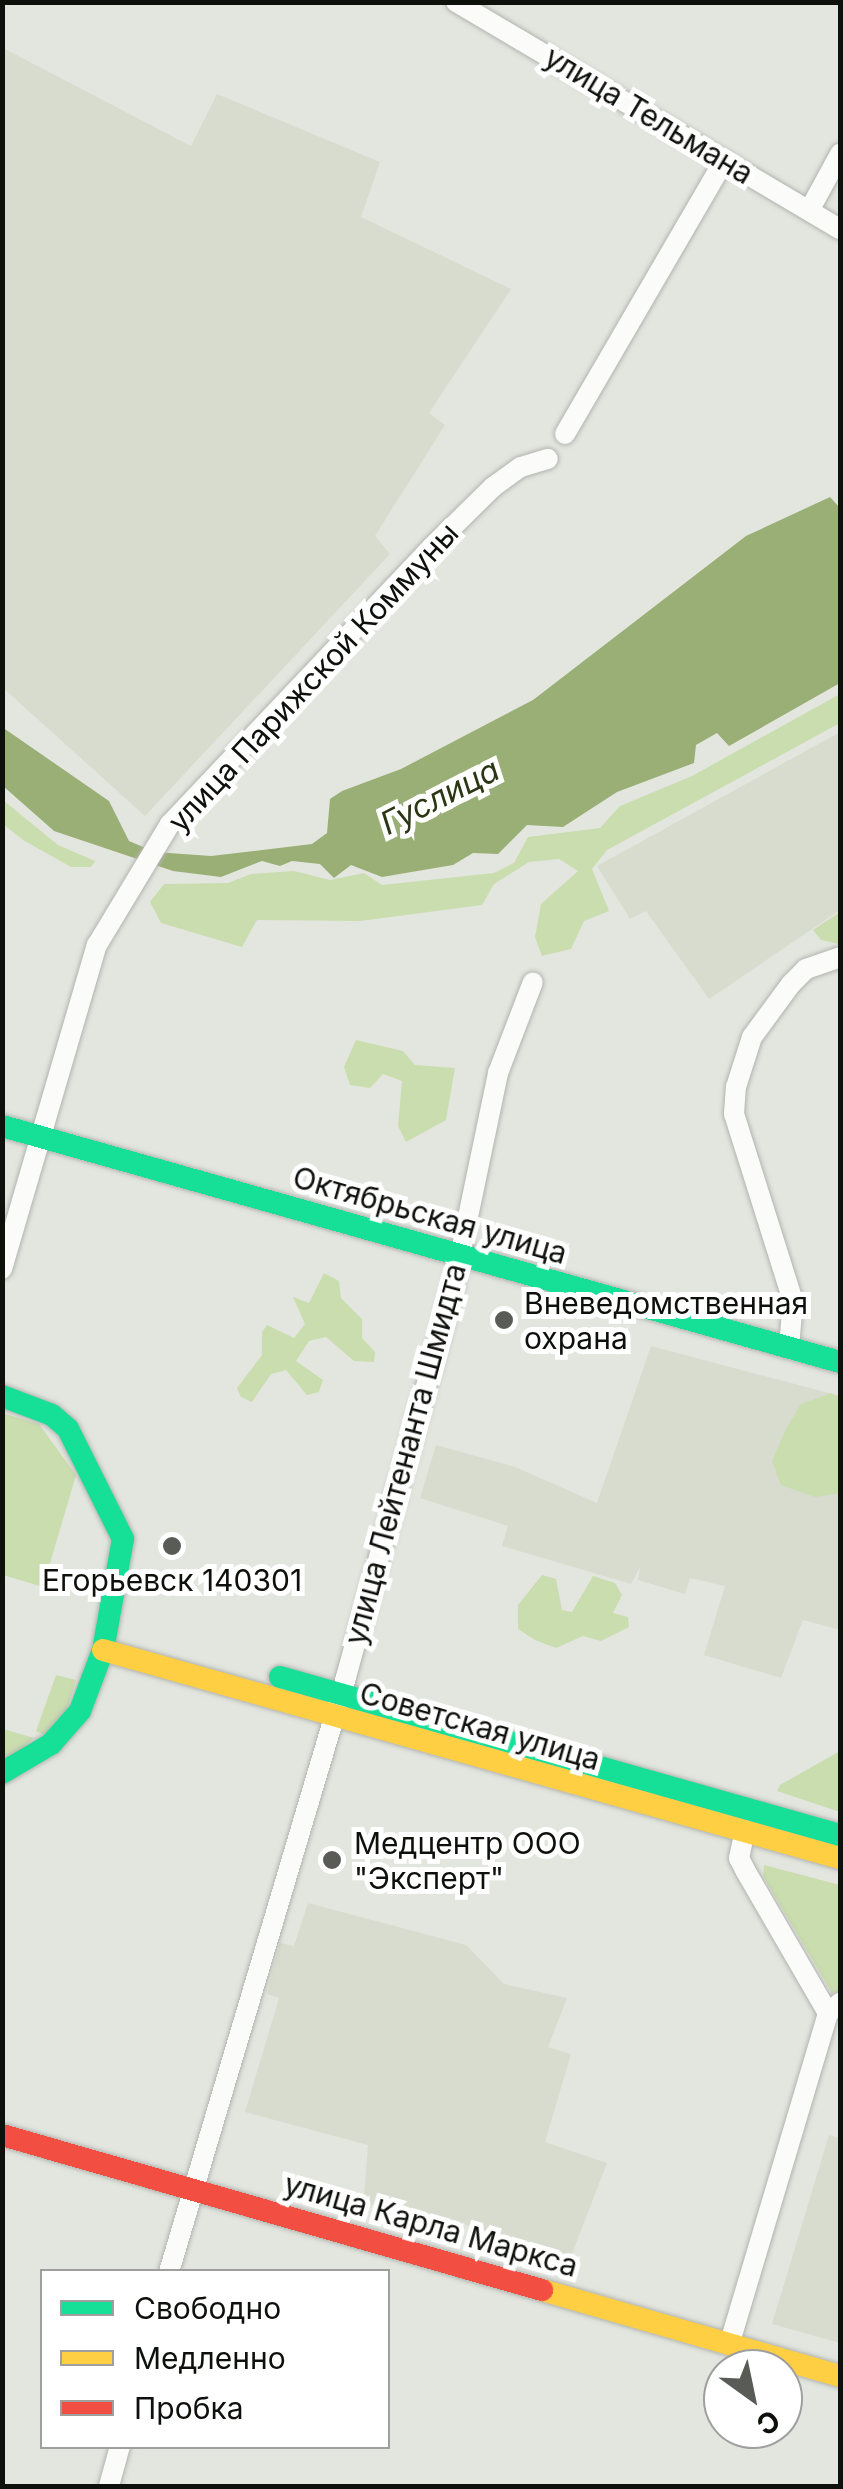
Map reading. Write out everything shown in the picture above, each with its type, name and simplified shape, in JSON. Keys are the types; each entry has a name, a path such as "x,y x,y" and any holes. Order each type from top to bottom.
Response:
{"street":[{"name":"улица Тельмана","path":"456,2 840,229"},
{"path":"810,209 840,154"},
{"path":"564,434 724,162"},
{"name":"улица Парижской Коммуны","path":"2,1269 97,945 170,824 432,546 493,487 548,459"},
{"path":"789,1348 793,1301 734,1114 736,1087 752,1037 791,984 806,969 840,957"},
{"name":"улица Лейтенанта Шмидта","path":"170,2269 337,1706 459,1254 498,1073 533,982"},
{"name":"Октябрьская улица","path":"2,1126 840,1362"},
{"path":"2,1396 61,1422 115,1514 122,1552 106,1639 67,1730 2,1774"},
{"name":"Советская улица","path":"106,1639 840,1858"},
{"name":"Советская улица","path":"337,1706 840,1835"},
{"path":"730,2342 834,2008 739,1858 745,1830"},
{"name":"улица Карла Маркса","path":"2,2135 840,2376"},
{"path":"108,2486 119,2449"}],"shaded area":[{"path":"3,48 191,146 217,94 380,162 361,217 511,289 429,413 445,425 375,536 390,554 145,816 3,688"},
{"path":"840,694 840,723 607,850 592,869 609,911 584,921 571,949 542,956 535,937 541,904 578,871 559,859 529,862 494,884 482,905 360,921 257,920 242,947 161,923 150,902 164,884 228,883 251,874 294,871 330,880 364,873 382,885 494,873 514,863 528,837 600,828 620,806 692,776"},
{"path":"840,732 840,910 709,999 646,911 630,919 597,866"},
{"path":"3,800 58,845 95,861 91,867 71,867 23,840 3,824"},
{"path":"840,912 840,944 821,940 813,930"},
{"path":"356,1040 403,1051 415,1065 455,1068 446,1120 406,1142 398,1126 402,1081 383,1074 370,1088 350,1085 344,1067"},
{"path":"324,1273 339,1281 341,1298 362,1319 362,1338 375,1352 374,1362 354,1361 326,1337 309,1341 296,1361 323,1380 319,1392 307,1395 286,1370 271,1374 252,1402 241,1397 237,1388 262,1355 262,1332 267,1325 294,1338 305,1324 293,1297 309,1303"},
{"path":"651,1346 840,1396 840,1630 803,1620 781,1678 704,1655 725,1586 690,1578 685,1594 638,1580 640,1567 631,1584 502,1546 508,1526 420,1498 436,1445 515,1467 597,1503"},
{"path":"831,1393 840,1398 840,1493 815,1497 781,1485 772,1461 801,1404"},
{"path":"2,1413 39,1424 76,1475 43,1587 3,1575"},
{"path":"542,1575 556,1579 562,1610 572,1612 593,1576 615,1583 622,1595 613,1613 628,1617 629,1627 601,1641 583,1636 556,1648 535,1640 518,1629 518,1605"},
{"path":"56,1675 76,1680 67,1709 44,1735 36,1731"},
{"path":"3,1729 34,1738 3,1764"},
{"path":"840,1751 840,1812 777,1791 780,1785"},
{"path":"764,1865 840,1885 840,1991 832,1993 763,1876"},
{"path":"308,1903 466,1945 504,1984 567,1998 548,2047 571,2054 545,2142 607,2163 567,2267 502,2245 491,2232 384,2201 363,2208 368,2145 245,2112 279,1998 267,1994 280,1943 294,1946"},
{"path":"829,2135 840,2138 840,2343 772,2324"}],"water":[{"name":"Гуслица","path":"830,497 840,508 840,683 729,746 717,733 696,745 694,763 617,792 563,827 527,825 498,854 473,853 453,865 382,877 351,865 334,878 320,864 292,861 280,866 262,861 221,877 173,871 54,831 3,786 2,727 109,801 129,841 155,852 211,856 312,844 327,833 330,799 401,769 533,700 746,536"}],"traffic: fast":[{"path":"2,1126 840,1362"},
{"path":"2,1396 52,1415 68,1429 123,1539 103,1650 80,1711 51,1744 2,1773"},
{"path":"280,1677 840,1835"}],"traffic: slow":[{"path":"103,1650 840,1858"},
{"path":"542,2290 840,2376"}],"traffic: jam":[{"path":"2,2135 542,2290"}],"place":[{"name":"Вневедомственная охрана","path":"504,1320"},
{"name":"Егорьевск 140301","path":"172,1546"},
{"name":"Медцентр ООО \"Эксперт\"","path":"332,1860"}]}
